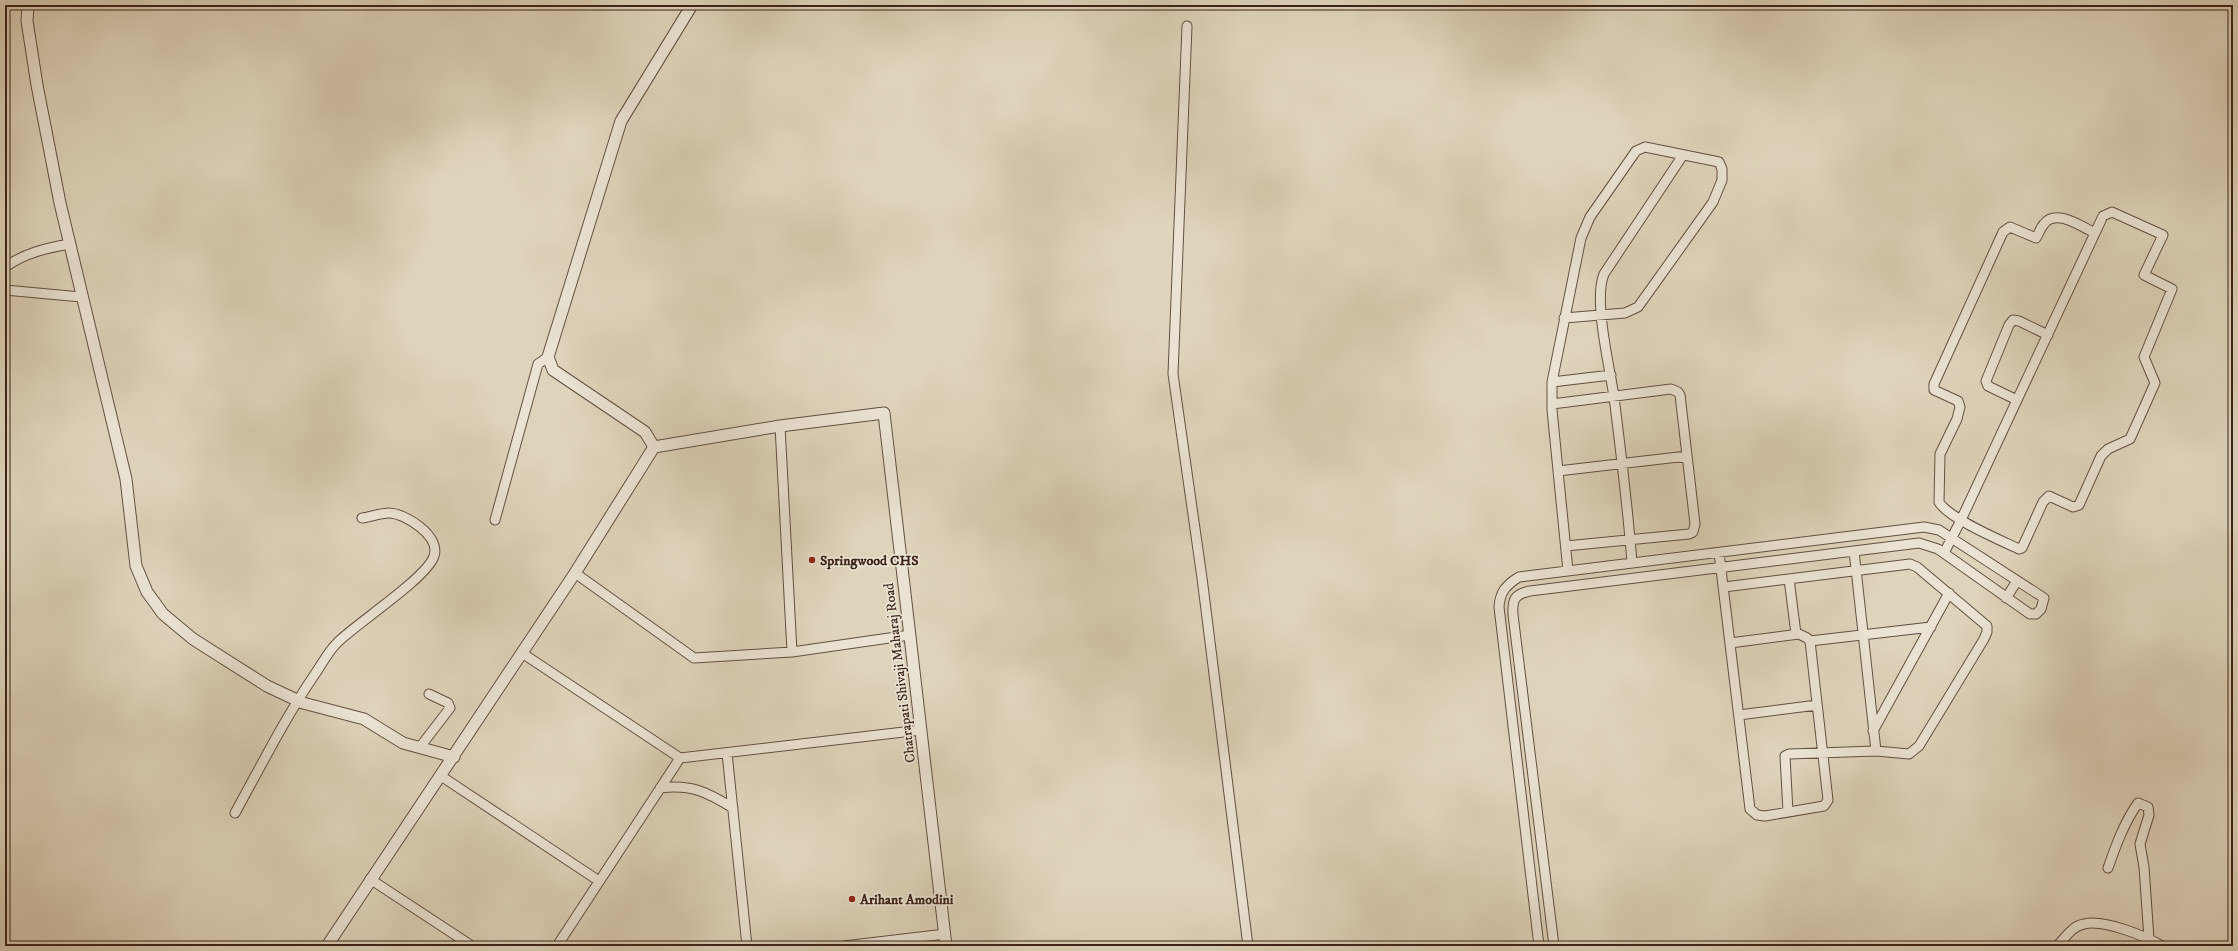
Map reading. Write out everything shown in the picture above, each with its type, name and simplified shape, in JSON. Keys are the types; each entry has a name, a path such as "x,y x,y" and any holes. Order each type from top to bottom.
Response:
{"street":[{"path":"28,5 27,21 37,85 81,297 126,479 136,566 147,592 163,614 193,639 266,686 298,700 364,719 403,743 454,757"},
{"path":"494,520 538,364 548,357 622,121 692,5"},
{"path":"1187,26 1173,374 1202,578 1248,946"},
{"path":"1564,318 1625,313 1638,307 1713,202 1722,180 1721,165 1719,162 1645,147 1632,154 1585,228 1578,250 1564,318 1552,382 1552,404 1568,571"},
{"path":"1632,563 1614,397 1602,316 1601,287 1604,274 1683,155"},
{"path":"1944,553 1953,539 1961,520 2103,216 2112,212 2163,235 2144,275 2172,289 2144,357 2155,383 2130,439 2108,449 2101,456 2079,505 2073,507 2049,496 2043,502 2022,548 2019,549 1961,520 1943,509 1939,502 1938,463 1940,454 1957,419 1960,407 1958,401 1934,390 1934,384 2002,232 2010,227 2036,238 2044,224 2056,218 2063,218 2095,233"},
{"path":"5,267 18,258 45,248 70,244"},
{"path":"5,290 81,297"},
{"path":"2017,400 1988,386 1986,381 2009,325 2013,320 2019,321 2048,335"},
{"path":"327,946 370,879 454,757 575,573 654,447 645,432 553,370 548,357"},
{"path":"1552,382 1611,375"},
{"path":"1552,404 1675,389 1680,395 1696,524 1692,532 1566,546"},
{"name":"Chatrapati Shivaji Maharaj Road","path":"654,447 780,426 884,413 946,946"},
{"path":"780,426 792,652"},
{"path":"1558,471 1687,456"},
{"path":"235,813 298,700 337,643 410,582 434,557 436,547 423,528 416,524 390,513 362,518"},
{"path":"1538,946 1499,607 1503,590 1508,584 1519,577 1924,527 1939,530 2044,598 2041,609 2036,614 2030,614 1930,544 1919,543 1530,591 1520,593 1514,597 1512,604 1513,615 1554,946"},
{"path":"1854,551 1876,751"},
{"path":"1719,553 1750,809 1757,816 1788,812 1827,804 1828,800 1810,642 1803,635 1796,634 1730,643"},
{"path":"1724,587 1910,564 1917,567 1982,620 1987,626 1987,632 1919,746 1909,754 1876,751 1789,754 1785,756 1788,812"},
{"path":"575,573 694,658 792,652 910,635"},
{"path":"1789,579 1796,634"},
{"path":"2006,598 2018,581"},
{"path":"1503,590 1514,597"},
{"path":"1873,730 1931,627 1948,592"},
{"path":"1810,642 1931,627"},
{"path":"522,653 680,758 921,730"},
{"path":"420,747 450,708 448,703 429,694"},
{"path":"1739,715 1817,705"},
{"path":"727,753 747,946"},
{"path":"557,946 680,758"},
{"path":"441,776 599,881"},
{"path":"660,788 678,786 696,788 710,794 732,808"},
{"path":"2108,868 2122,830 2131,812 2138,803 2148,806 2149,815 2140,844 2144,867 2149,938"},
{"path":"370,879 472,946"},
{"path":"2058,945 2072,929 2085,923 2125,930 2149,938 2162,946"},
{"path":"844,946 945,934"}],"place":[{"name":"Springwood CHS","path":"812,560"},
{"name":"Arihant Amodini","path":"852,899"}]}
